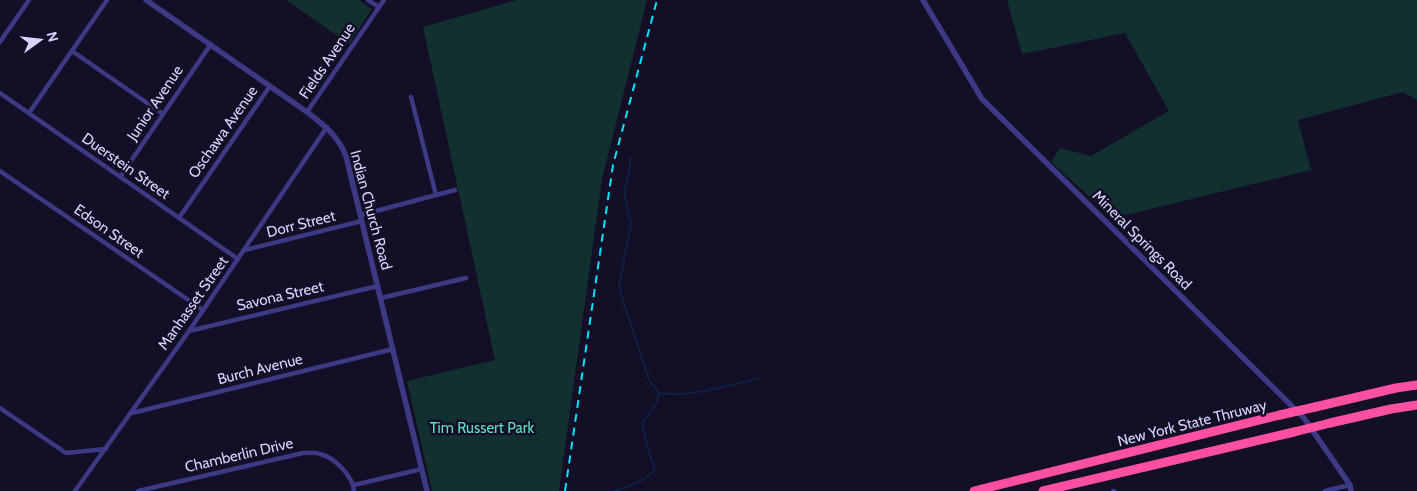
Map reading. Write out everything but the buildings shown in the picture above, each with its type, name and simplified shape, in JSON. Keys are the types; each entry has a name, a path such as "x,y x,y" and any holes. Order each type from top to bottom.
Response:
{"highway":[{"name":"New York State Thruway","path":"974,491 1280,415 1396,388 1417,385"},
{"name":"New York State Thruway","path":"1043,491 1330,423 1417,405"}],"street":[{"path":"0,42 29,0"},
{"path":"28,113 107,0"},
{"name":"Indian Church Road","path":"147,0 307,112 327,127 340,142 346,156 427,491"},
{"path":"368,0 379,8"},
{"name":"Fields Avenue","path":"307,112 384,0"},
{"name":"Mineral Springs Road","path":"923,0 982,99 1304,418 1350,488"},
{"name":"Junior Avenue","path":"120,177 211,44"},
{"path":"72,50 163,114"},
{"name":"Oschawa Avenue","path":"180,218 270,86"},
{"name":"Duerstein Street","path":"0,93 238,259"},
{"path":"411,97 436,195"},
{"name":"Manhasset Street","path":"76,491 132,414 327,127"},
{"name":"Edson Street","path":"0,171 203,310"},
{"name":"Dorr Street","path":"245,250 455,190"},
{"path":"381,298 466,278"},
{"name":"Savona Street","path":"189,331 378,286"},
{"name":"Burch Avenue","path":"132,414 393,350"},
{"path":"0,408 66,453 106,449"},
{"name":"Chamberlin Drive","path":"138,491 303,453 326,456 344,472 354,488 422,469"},
{"path":"1325,491 1350,488"}],"green space":[{"path":"286,0 359,0 372,9 349,44"},
{"name":"Tim Russert Park","path":"517,0 647,0 602,179 559,491 432,491 407,381 495,360 423,27"},
{"path":"1007,0 1417,0 1417,100 1403,92 1298,120 1311,170 1113,218 1051,162 1060,148 1091,156 1169,111 1125,33 1022,54"}],"waterway":[{"path":"630,158 630,168 624,192 631,224 619,285 649,380 659,393 684,394 759,378"},
{"path":"614,491 643,479 655,467 651,460 642,424 656,404 659,393"}],"railway":[{"path":"565,491 613,165 657,0"}]}
